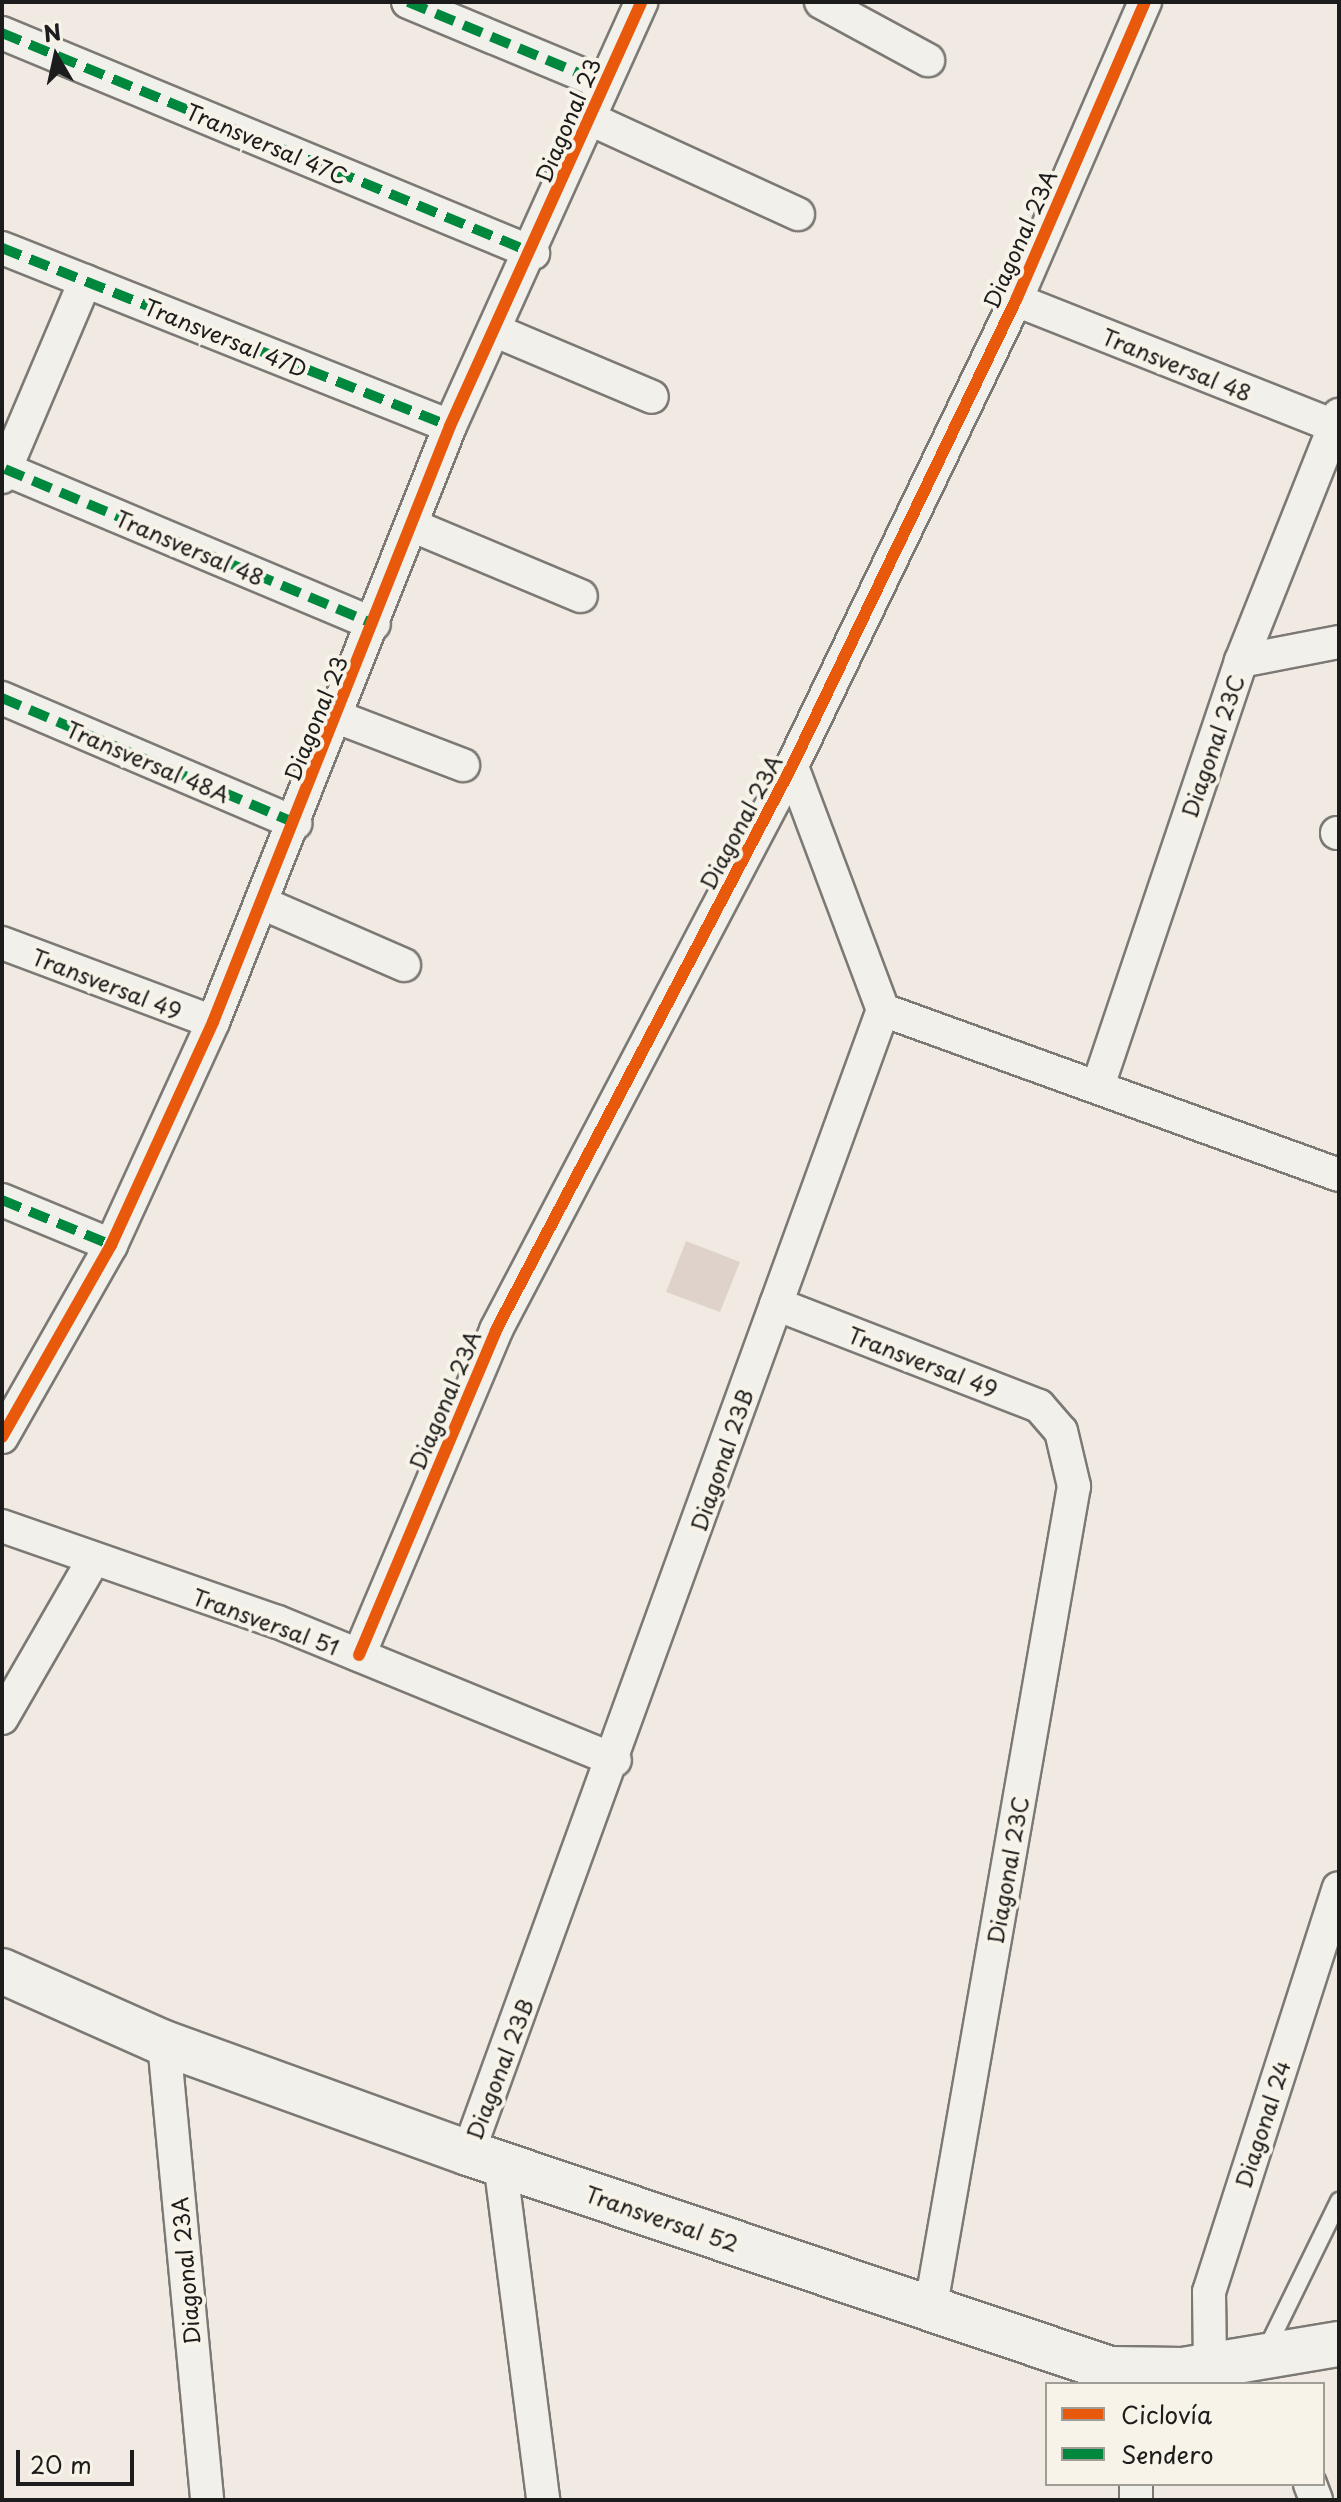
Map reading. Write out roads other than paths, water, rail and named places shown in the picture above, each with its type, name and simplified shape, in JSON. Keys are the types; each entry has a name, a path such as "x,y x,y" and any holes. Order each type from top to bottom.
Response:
{"street":[{"path":"408,2 603,83"},
{"name":"Diagonal 23","path":"3,1434 111,1245 213,1022 295,823 450,426 533,253 603,83 641,2"},
{"path":"821,2 928,60"},
{"name":"Diagonal 23A","path":"359,1655 496,1330 792,766 1016,300 1145,2"},
{"name":"Transversal 47C","path":"2,33 533,253"},
{"path":"588,118 798,214"},
{"name":"Transversal 47D","path":"2,248 450,426"},
{"path":"4,473 85,281"},
{"name":"Transversal 48","path":"1016,300 1337,423"},
{"path":"496,331 652,397"},
{"name":"Diagonal 23C","path":"1099,1083 1241,661 1337,423"},
{"name":"Transversal 48","path":"4,473 374,624"},
{"path":"411,525 581,596"},
{"path":"1241,661 1339,642"},
{"name":"Transversal 48A","path":"2,698 295,823"},
{"path":"337,717 463,765"},
{"path":"792,766 883,1010 1099,1083 1339,1175"},
{"path":"262,903 404,965"},
{"name":"Transversal 49","path":"2,943 213,1022"},
{"name":"Diagonal 23B","path":"543,2500 484,2158 615,1760 883,1010"},
{"path":"2,1200 111,1245"},
{"name":"Transversal 49","path":"776,1304 1039,1406 1061,1431"},
{"name":"Diagonal 23C","path":"930,2311 1074,1486 1061,1431"},
{"name":"Transversal 51","path":"2,1526 92,1562 359,1655 615,1760"},
{"path":"2,1718 92,1562"},
{"name":"Diagonal 24","path":"1210,2363 1209,2292 1339,1888"},
{"name":"Transversal 52","path":"2,1971 164,2043 484,2158 930,2311 1140,2378 1210,2363 1271,2367 1339,2344"},
{"name":"Diagonal 23A","path":"164,2043 207,2500"}],"lane":[{"path":"1271,2367 1339,2201"}]}
